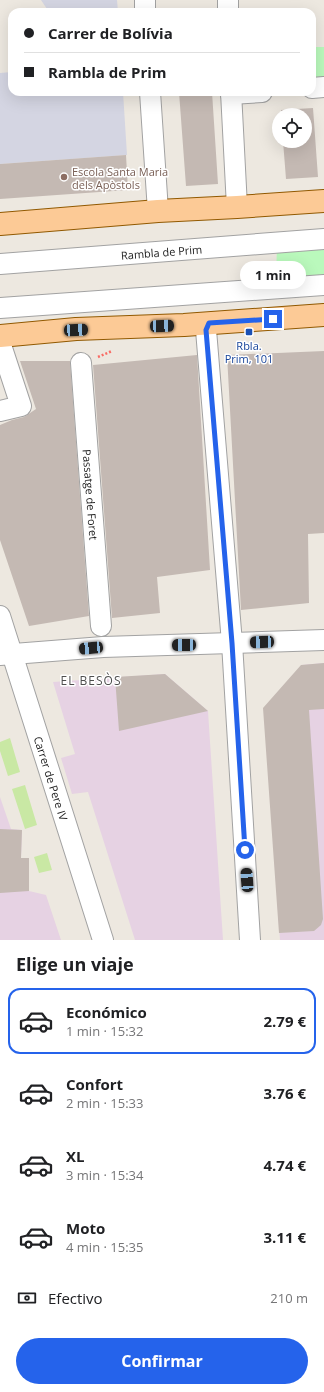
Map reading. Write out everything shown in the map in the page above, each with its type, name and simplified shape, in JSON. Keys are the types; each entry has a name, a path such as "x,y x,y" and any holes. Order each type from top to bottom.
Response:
{"main road":[{"path":"0,224 158,211 324,201"},
{"path":"0,336 324,315"}],"street":[{"path":"150,96 158,211"},
{"path":"231,96 237,207"},
{"name":"Rambla de Prim","path":"0,264 324,240"},
{"path":"0,308 324,285"},
{"path":"209,323 206,330 232,643 250,940"},
{"path":"0,342 21,406 0,411"},
{"name":"Passatge de Foret","path":"81,363 101,626"},
{"name":"Carrer de Pere IV","path":"0,616 6,655 103,940"},
{"path":"6,655 38,651 103,647 324,640"}],"shaded area":[{"path":"41,0 117,0 118,8 46,8"},
{"path":"8,72 8,96 123,96 127,155 0,164 0,73"},
{"path":"324,663 324,940 280,940 264,708 302,665"},
{"path":"165,674 208,711 223,940 135,940 88,792 72,794 61,758 75,754 53,682"},
{"path":"0,797 11,829 22,830 21,858 29,858 29,891 46,895 61,940 0,940"}],"green space":[{"path":"316,47 324,47 324,77 316,78"},
{"path":"277,247 324,247 324,276 276,276"},
{"path":"10,738 20,772 8,776 0,751 0,742"},
{"path":"25,785 37,825 25,829 12,789"},
{"path":"47,853 52,870 39,873 34,857"}],"building":[{"path":"179,96 212,96 218,184 186,186"},
{"path":"312,108 318,177 286,179 284,148 312,148"},
{"name":"Escola Santa Maria dels Apòstols","path":"126,155 128,190 0,199 0,164"},
{"path":"324,351 324,533 308,534 309,603 241,610 227,355"},
{"path":"197,355 210,570 157,577 160,613 112,618 93,365"},
{"path":"20,361 70,361 89,616 29,626 0,540 0,425 24,417 36,409"},
{"path":"324,663 324,709 309,710 323,919 321,925 314,931 279,933 263,708 301,665"},
{"path":"165,674 208,711 119,731 115,677"},
{"path":"0,829 22,830 21,858 29,858 29,891 0,893"}],"place":[{"name":"Escola Santa Maria dels Apòstols","path":"64,177"},
{"name":"Rbla. Prim, 101","path":"249,332"}],"district":[{"name":"EL BESÒS","path":"91,680"}],"route":[{"path":"245,850 232,643 206,330 209,323 273,319"}]}
